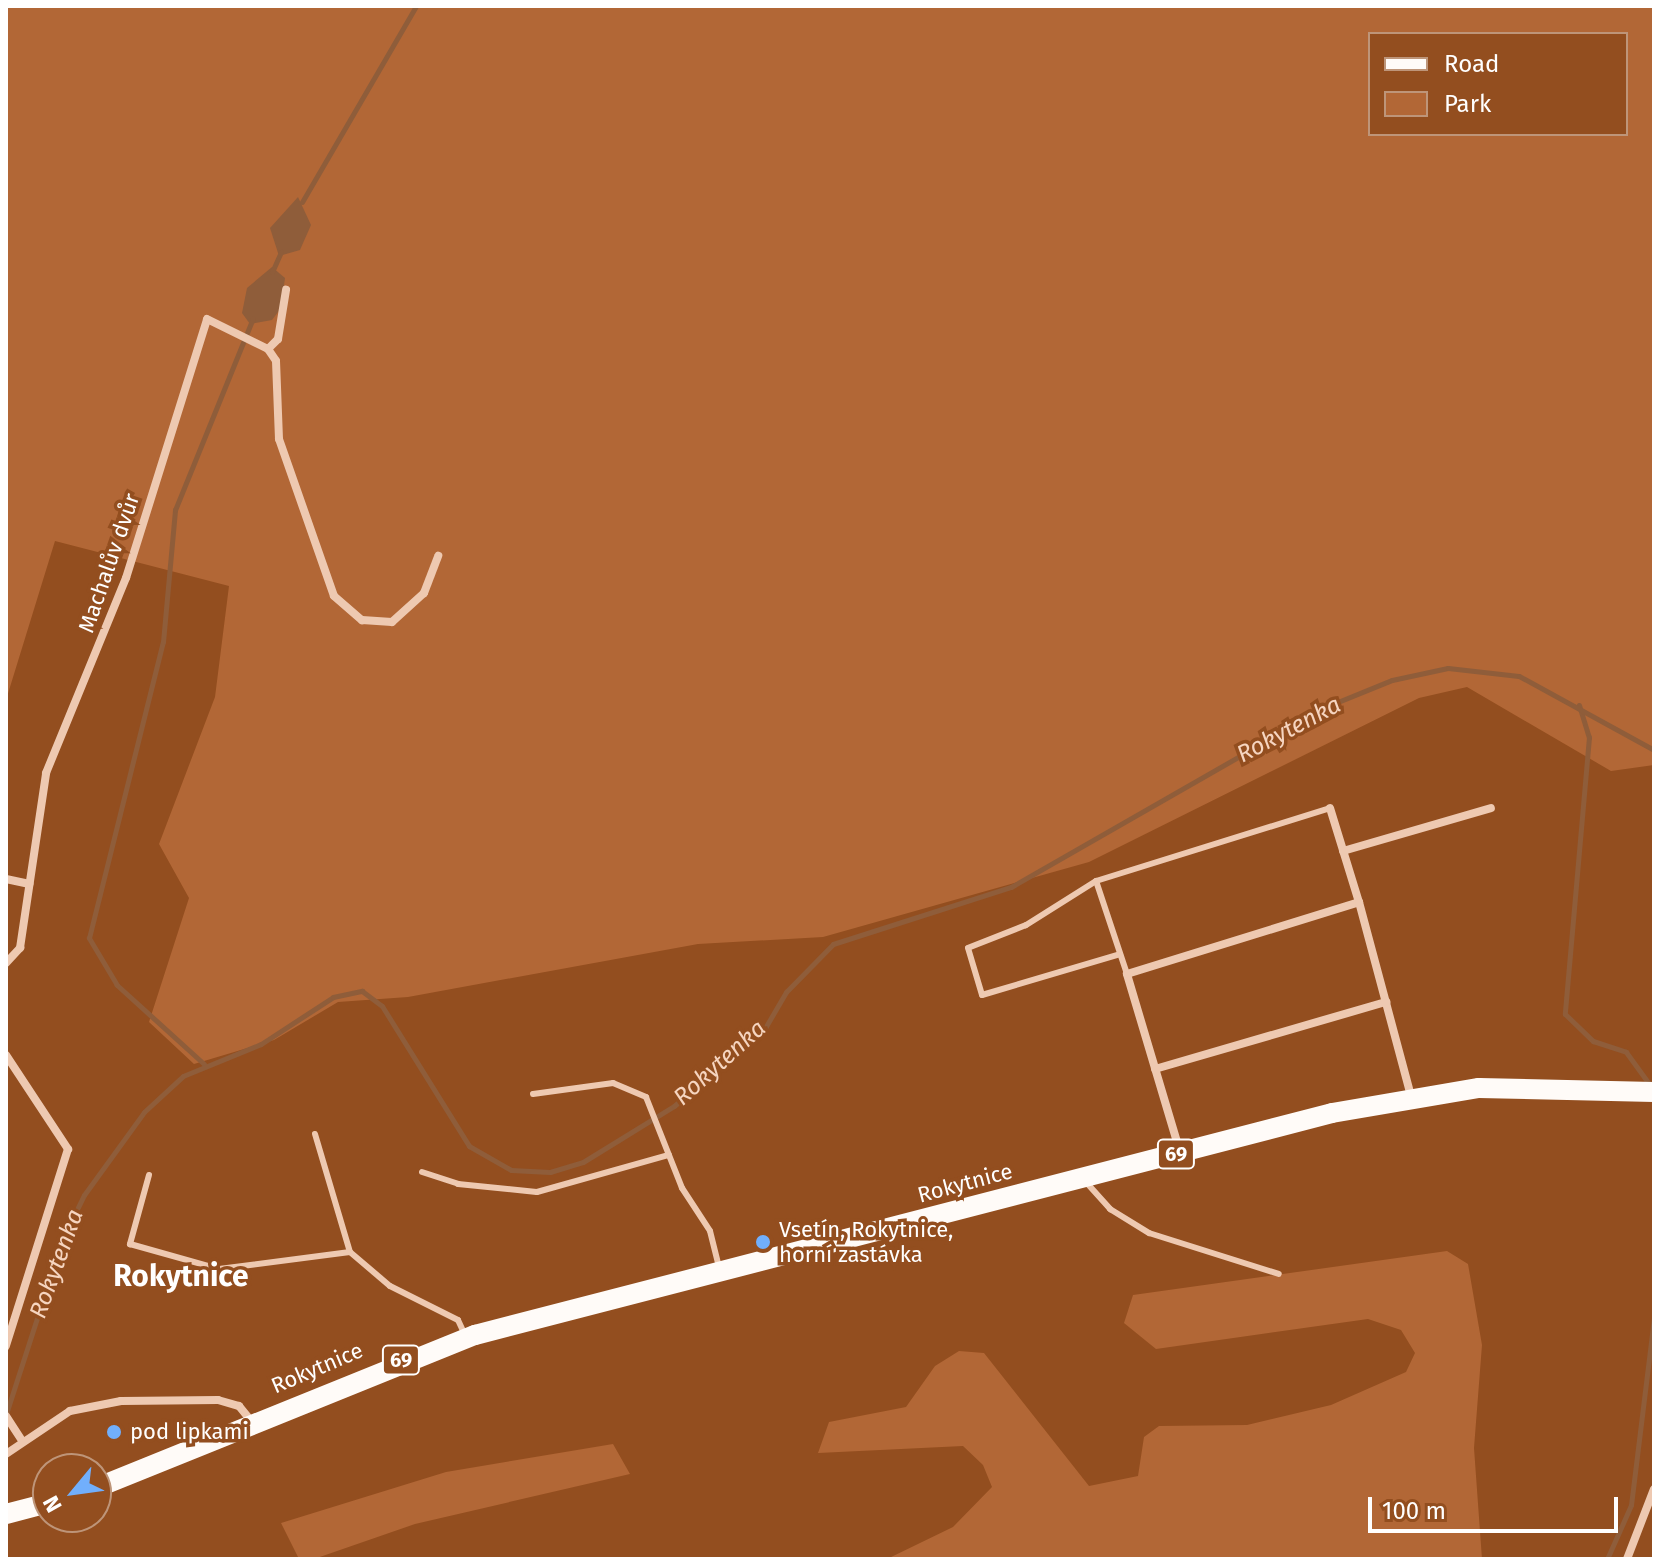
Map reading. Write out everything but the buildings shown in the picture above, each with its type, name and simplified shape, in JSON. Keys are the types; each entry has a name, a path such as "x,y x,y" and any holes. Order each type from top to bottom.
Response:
{"main road":[{"name":"Rokytnice","path":"112,1481 466,1338 1180,1152 1411,1096 1516,1086 1646,1091"},
{"path":"6,1514 32,1507"}],"street":[{"path":"286,290 278,339 268,349 276,361 279,439 334,596 362,620 392,622 424,593 438,556"},
{"name":"Machalův dvůr","path":"6,963 20,948 46,773 126,578 207,319 268,349"},
{"path":"1330,808 1359,902 1411,1096"},
{"path":"1343,851 1491,808"},
{"path":"6,879 29,884"},
{"path":"1180,1152 1127,974 1359,902"},
{"path":"1155,1069 1386,1002"},
{"path":"6,1055 68,1149 6,1346"},
{"path":"6,1454 70,1411 121,1401 218,1400 239,1406 252,1422"},
{"path":"6,1416 22,1441"},
{"path":"1627,1559 1654,1489"}],"lane":[{"path":"1120,954 982,995 968,948 1026,925 1096,881 1330,808"},
{"path":"1096,881 1127,974"},
{"path":"533,1094 625,1084 652,1106 669,1155 710,1231 720,1272"},
{"path":"315,1134 350,1252 390,1286 458,1320 466,1338"},
{"path":"422,1172 458,1184 537,1192 669,1155"},
{"path":"149,1175 130,1244 219,1269 350,1252"},
{"path":"1083,1178 1097,1199 1149,1233 1279,1274"}],"green space":[{"path":"6,6 1654,6 1654,765 1611,771 1467,687 1419,698 1089,862 823,937 698,944 408,997 338,1002 274,1040 194,1064 149,1022 189,898 159,844 215,697 229,586 55,541 6,700"},
{"path":"1447,1251 1468,1264 1482,1345 1474,1448 1482,1559 887,1559 953,1527 992,1487 983,1465 963,1446 818,1453 829,1422 906,1407 935,1366 959,1351 984,1353 1089,1486 1138,1476 1144,1437 1159,1426 1247,1425 1331,1405 1406,1372 1415,1353 1401,1330 1368,1319 1156,1349 1124,1323 1133,1295"},
{"path":"613,1444 630,1474 415,1524 314,1559 299,1559 281,1523 446,1472"}],"shaded area":[{"path":"298,197 311,225 300,250 279,256 270,228"},
{"path":"272,267 285,278 281,308 272,320 250,324 242,313 247,288"}],"waterway":[{"path":"302,202 416,6"},
{"path":"272,272 281,252"},
{"path":"204,1064 117,985 89,938 163,642 175,510 253,318"},
{"name":"Rokytenka","path":"6,1414 63,1238 84,1195 144,1112 183,1076 261,1044 333,997 362,991 382,1006 469,1146 511,1170 550,1172 583,1162 674,1106 765,1028 786,992 833,944 1011,887 1323,708 1392,680 1448,668 1519,676 1654,750"},
{"path":"1579,705 1589,737 1565,1014 1593,1041 1626,1052 1650,1085"},
{"path":"1607,1559 1631,1505 1654,1317"}],"place":[{"name":"Vsetín, Rokytnice, horní zastávka","path":"763,1242"},
{"name":"pod lipkami","path":"114,1432"}],"district":[{"name":"Rokytnice","path":"181,1276"}]}
